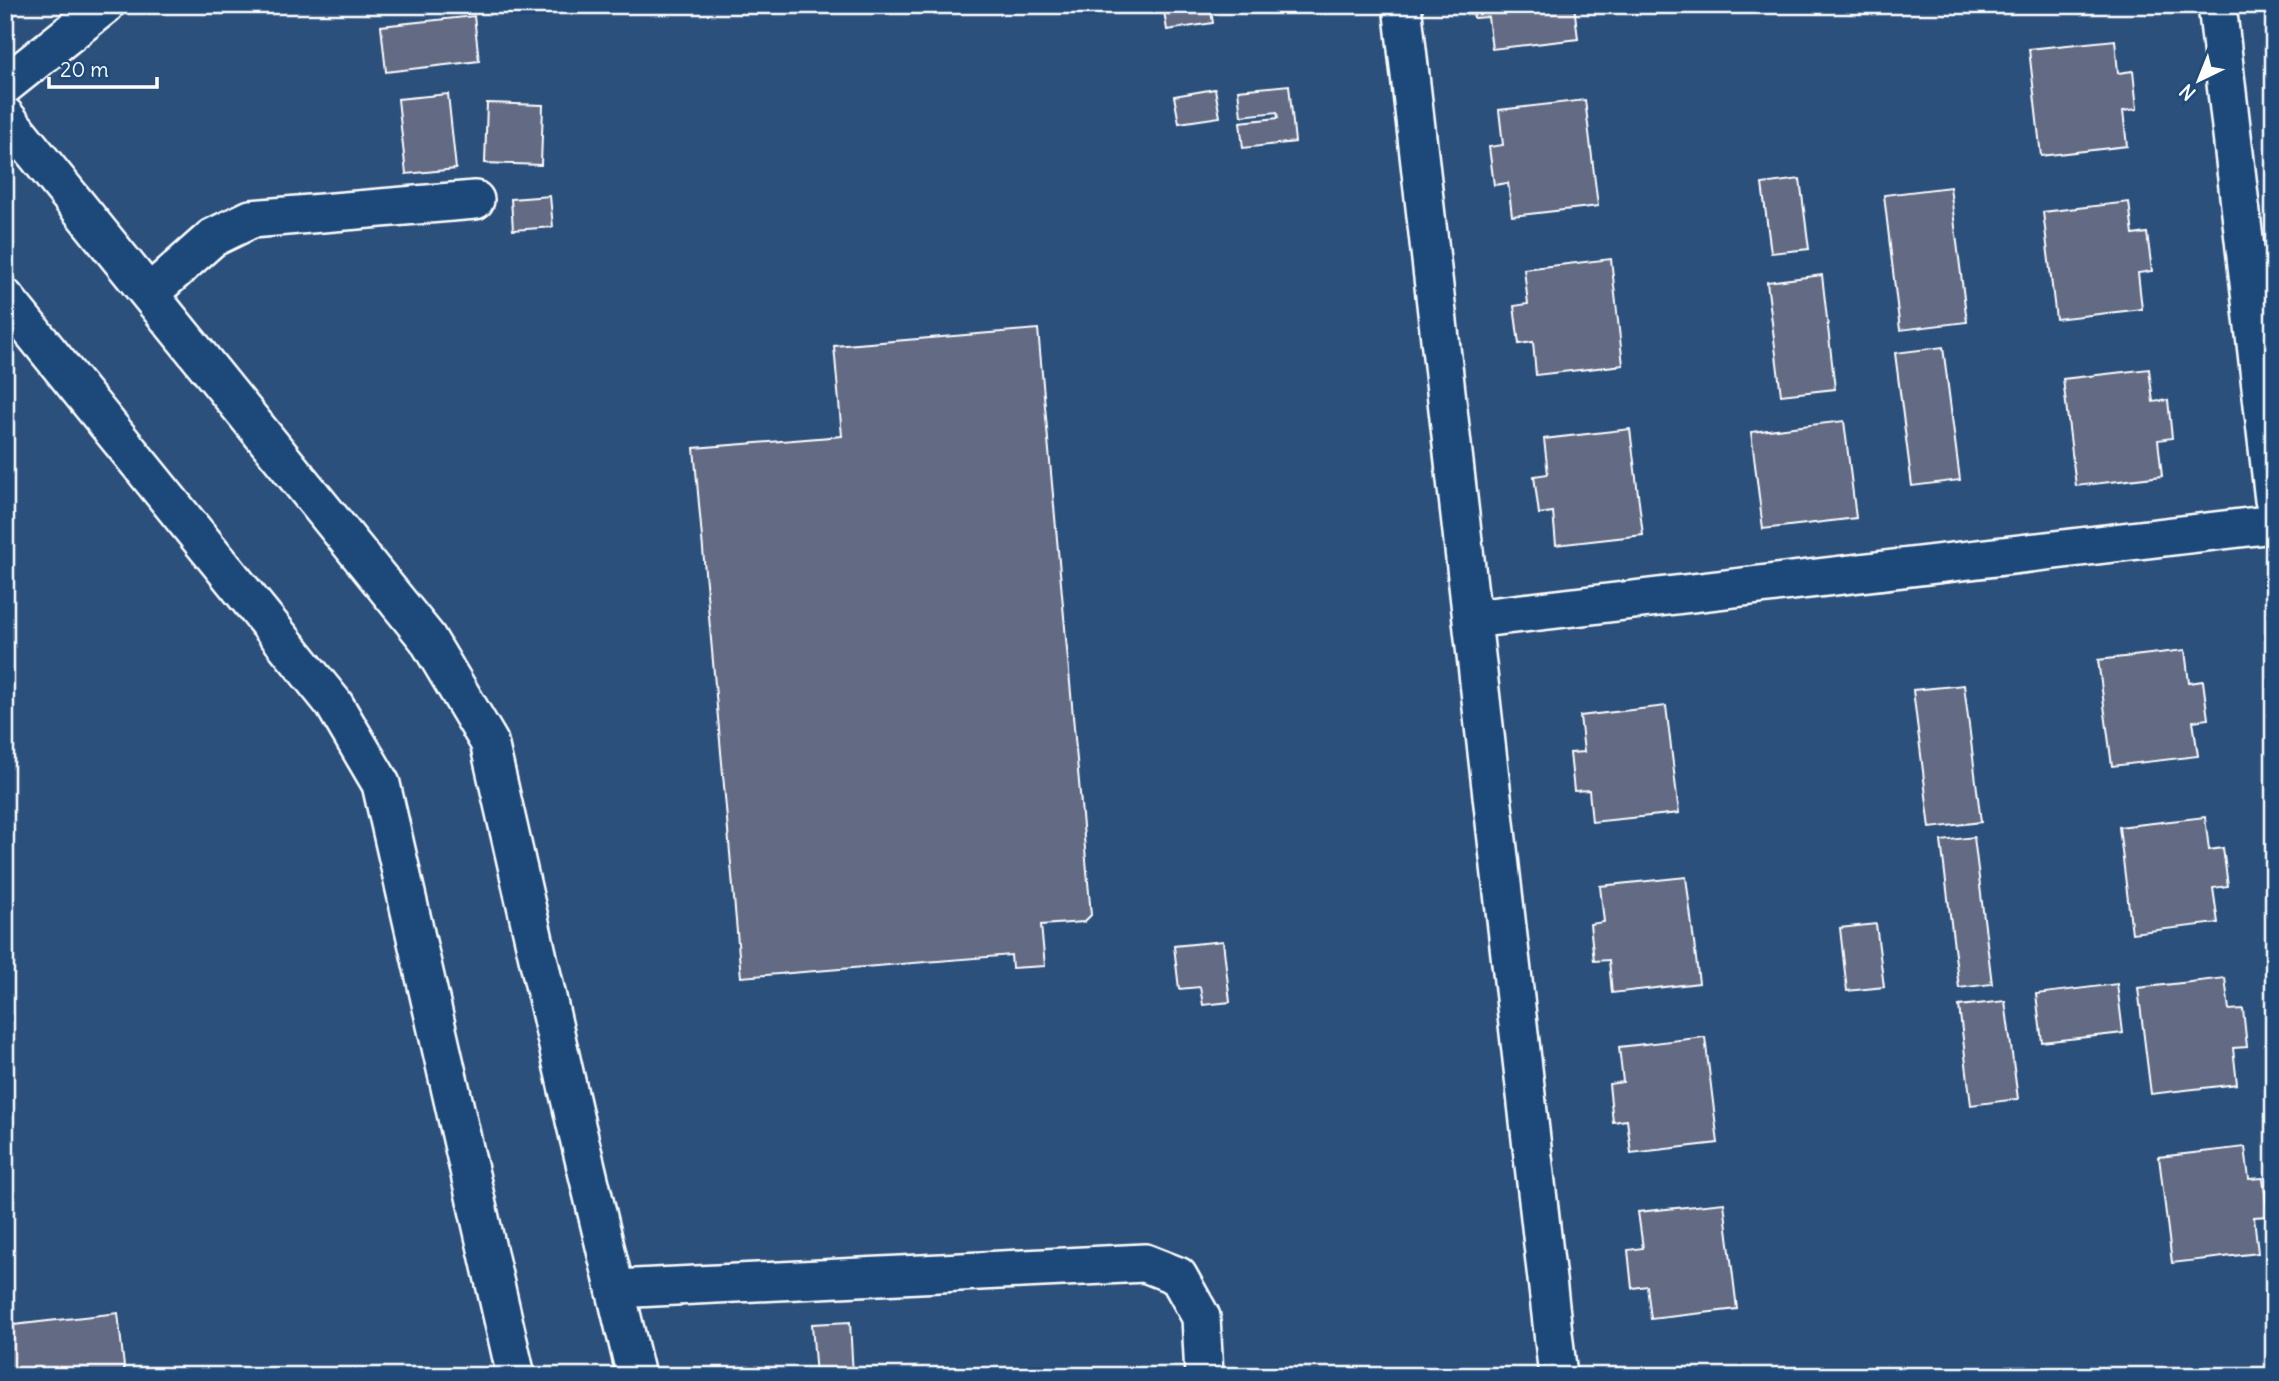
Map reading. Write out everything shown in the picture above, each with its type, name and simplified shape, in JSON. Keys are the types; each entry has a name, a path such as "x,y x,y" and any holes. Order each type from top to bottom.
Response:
{"street":[{"path":"5,85 105,5"},
{"path":"1402,5 1558,1376"},
{"path":"2217,5 2274,500"},
{"path":"5,116 428,638 489,741 636,1376"},
{"path":"149,294 212,238 251,219 475,200"},
{"path":"5,298 334,704 381,783 516,1376"},
{"path":"1472,619 2274,524"},
{"path":"615,1289 1146,1263 1178,1276 1200,1317 1204,1376"}],"building":[{"path":"1163,5 1210,5 1213,23 1167,30"},
{"path":"1472,5 1574,5 1578,39 1492,49 1488,17 1474,18"},
{"path":"474,16 479,61 386,72 381,26"},
{"path":"2115,40 2118,73 2133,71 2137,109 2123,111 2127,146 2041,156 2029,49"},
{"path":"1289,85 1295,142 1243,148 1240,122 1278,118 1277,112 1241,116 1238,90"},
{"path":"1215,89 1220,117 1179,123 1174,96"},
{"path":"448,94 456,169 406,174 398,99"},
{"path":"1585,100 1598,206 1512,216 1508,183 1494,185 1489,147 1503,145 1499,110"},
{"path":"487,103 543,105 541,165 485,163"},
{"path":"1800,179 1809,249 1771,253 1762,184"},
{"path":"1950,187 1967,322 1900,330 1884,195"},
{"path":"550,196 553,227 513,230 511,199"},
{"path":"2129,202 2133,235 2147,233 2152,271 2138,273 2142,309 2056,319 2043,212"},
{"path":"1611,259 1623,365 1536,375 1533,342 1519,344 1514,306 1528,304 1524,269"},
{"path":"1822,275 1835,389 1781,395 1767,282"},
{"path":"1038,329 1091,915 1084,922 1041,925 1045,966 1012,968 1011,955 741,977 694,448 842,436 834,346"},
{"path":"1943,347 1960,480 1912,486 1895,353"},
{"path":"2149,369 2153,402 2168,400 2172,438 2158,440 2162,476 2076,486 2063,379"},
{"path":"1844,421 1856,518 1763,529 1751,432"},
{"path":"1630,429 1643,535 1556,545 1553,512 1539,514 1534,476 1548,474 1544,439"},
{"path":"2185,650 2189,683 2203,681 2208,719 2193,721 2198,756 2112,766 2098,660"},
{"path":"1964,685 1981,822 1930,828 1913,690"},
{"path":"1666,706 1679,813 1592,822 1589,790 1574,791 1570,753 1584,752 1580,716"},
{"path":"2205,817 2209,850 2223,848 2228,886 2213,888 2218,923 2132,933 2119,827"},
{"path":"1974,837 1992,984 1959,988 1941,841"},
{"path":"1686,877 1699,983 1612,993 1609,960 1594,961 1590,924 1604,922 1600,886"},
{"path":"1876,924 1884,987 1847,991 1840,928"},
{"path":"1223,941 1230,1002 1203,1005 1200,987 1179,989 1174,946"},
{"path":"2225,978 2229,1010 2243,1009 2247,1047 2233,1048 2237,1084 2151,1094 2138,988"},
{"path":"2117,984 2123,1033 2042,1042 2036,994"},
{"path":"2005,1001 2018,1099 1971,1105 1959,1006"},
{"path":"1705,1037 1718,1143 1631,1153 1627,1120 1613,1122 1609,1084 1623,1082 1619,1047"},
{"path":"2245,1147 2249,1179 2263,1178 2268,1216 2254,1217 2258,1253 2172,1263 2159,1157"},
{"path":"1724,1203 1737,1309 1651,1319 1647,1286 1632,1288 1628,1250 1643,1248 1638,1212"},
{"path":"118,1313 125,1376 5,1376 5,1326"},
{"path":"850,1322 853,1376 816,1376 812,1324"}]}
